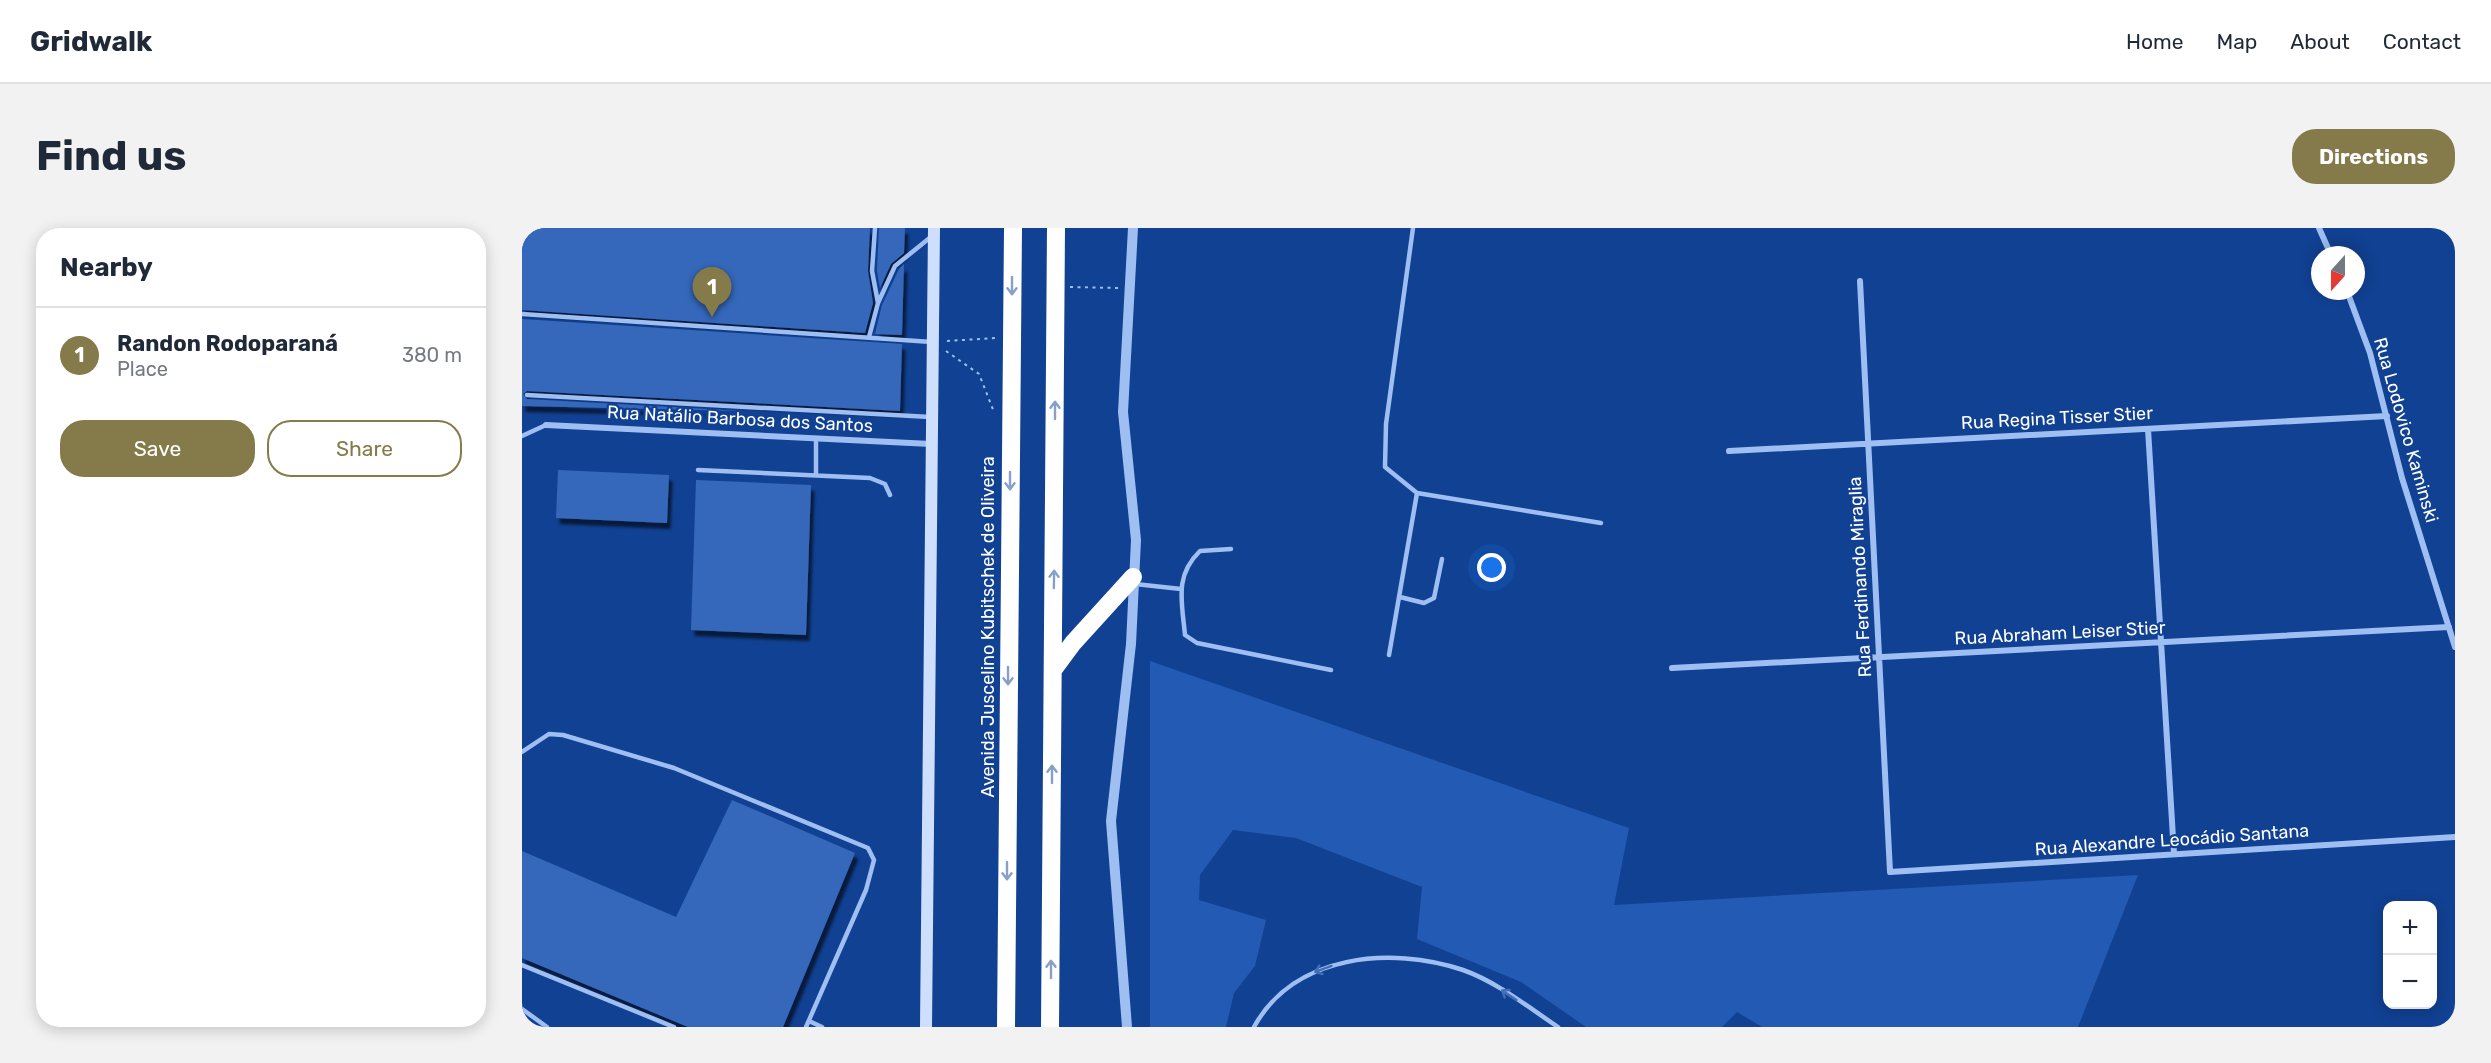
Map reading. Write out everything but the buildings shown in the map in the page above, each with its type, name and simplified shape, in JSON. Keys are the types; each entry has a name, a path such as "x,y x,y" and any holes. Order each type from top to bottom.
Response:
{"highway":[{"name":"Avenida Juscelino Kubitschek de Oliveira","path":"1006,1027 1013,228"},
{"path":"1050,1027 1056,228"},
{"path":"1053,670 1073,643 1133,580"}],"main road":[{"path":"926,1027 934,231"}],"street":[{"path":"1127,1027 1111,821 1131,644 1136,540 1123,412 1132,228"},
{"path":"2319,228 2327,246"},
{"name":"Rua Ferdinando Miraglia","path":"1860,281 1890,872"},
{"name":"Rua Lodovico Kaminski","path":"2350,300 2370,353 2402,477 2455,647"},
{"name":"Rua Regina Tisser Stier","path":"1729,451 2387,416"},
{"name":"Rua Natálio Barbosa dos Santos","path":"546,425 932,444"},
{"path":"2148,429 2174,854"},
{"name":"Rua Abraham Leiser Stier","path":"1672,668 2449,627"},
{"name":"Rua Alexandre Leocádio Santana","path":"1890,872 2455,837"}],"lane":[{"path":"875,228 872,272 878,303"},
{"path":"1413,228 1386,424 1385,467 1417,493 1601,523"},
{"path":"869,337 878,303 896,266 934,231"},
{"path":"522,314 933,342"},
{"path":"527,395 932,417"},
{"path":"522,436 546,425"},
{"path":"816,438 816,475"},
{"path":"698,470 878,479 885,484 890,495"},
{"path":"1389,655 1417,493"},
{"path":"1231,549 1200,551 1188,563 1180,589 1185,635 1197,643 1331,670"},
{"path":"1400,597 1424,603 1434,598 1442,559"},
{"path":"1133,580 1180,589"},
{"path":"522,752 549,734 563,735 674,768 868,848 874,860 866,890 806,1027"},
{"path":"1254,1027 1262,1013 1286,988 1318,969 1348,960 1392,957 1433,962 1464,970 1493,984 1558,1027"},
{"path":"522,964 674,1027"},
{"path":"522,1009 547,1027"},
{"path":"809,1021 822,1027"}],"path":[{"path":"1055,286 1130,288"},
{"path":"933,342 1012,337"},
{"path":"933,342 979,374 995,414"}],"shaded area":[{"path":"1150,661 1629,828 1614,905 2138,875 2078,1027 1762,1027 1737,1012 1722,1027 1586,1027 1521,982 1417,939 1422,887 1296,838 1233,830 1200,875 1199,900 1266,920 1255,966 1234,993 1226,1027 1150,1027"}],"place":[{"name":"Randon Rodoparaná","path":"712,317"}]}
